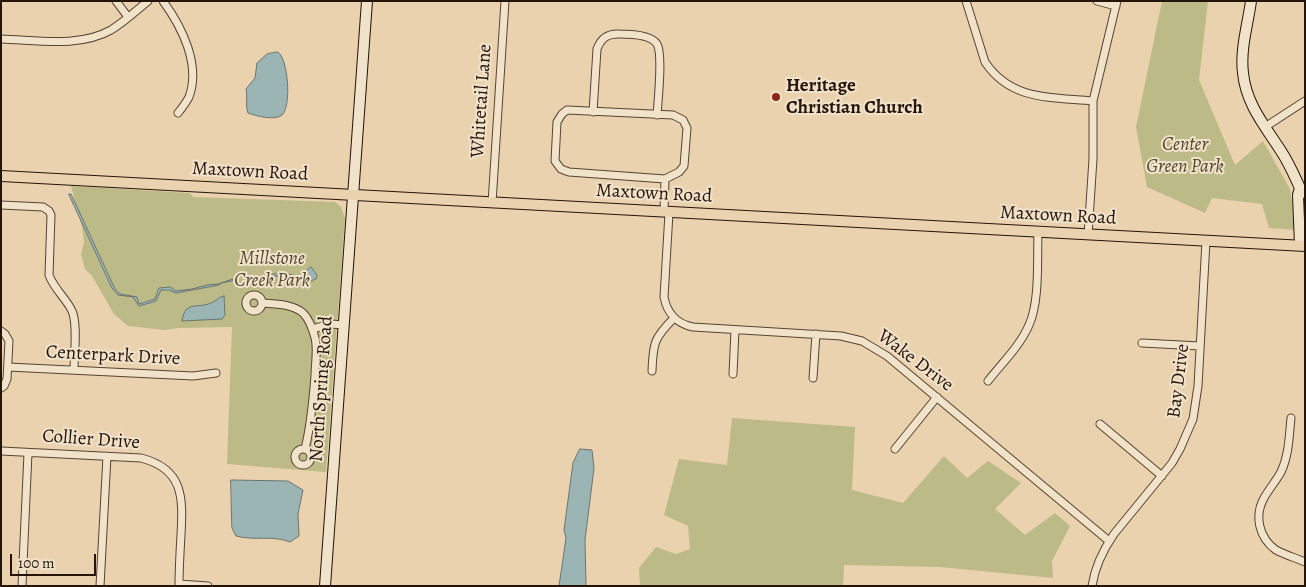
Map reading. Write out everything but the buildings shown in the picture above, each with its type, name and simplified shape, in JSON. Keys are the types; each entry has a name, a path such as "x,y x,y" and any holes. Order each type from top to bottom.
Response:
{"main road":[{"name":"North Spring Road","path":"325,586 367,1"},
{"path":"1251,1 1244,46 1243,73 1248,98 1264,127 1291,167 1303,190 1298,195 1302,245"},
{"name":"Maxtown Road","path":"1,176 1302,245"}],"street":[{"path":"116,1 128,17"},
{"path":"1,39 80,40 111,30 148,1"},
{"path":"163,1 184,36 190,55 192,71 190,94 178,113"},
{"name":"Whitetail Lane","path":"492,203 505,1"},
{"path":"966,1 985,62 1004,84 1030,95 1093,101"},
{"path":"1088,235 1093,159 1093,101 1117,4 1098,1"},
{"path":"593,112 597,49 600,40 608,34 621,34 648,38 657,44 660,54 657,115"},
{"path":"1264,127 1305,100"},
{"path":"567,110 657,115 673,115 682,120 687,128 684,166 679,172 665,179 569,172 561,169 555,161 557,122 567,110"},
{"path":"652,370 653,350 657,337 674,318 667,308 664,297 667,212 665,179"},
{"path":"1,205 43,207 51,215 49,275 52,283 73,312 74,370"},
{"path":"988,381 1024,335 1031,320 1035,304 1038,232"},
{"name":"Bay Drive","path":"1092,586 1099,559 1109,541 1162,476 1180,449 1193,419 1197,394 1206,241"},
{"path":"262,303 280,304 303,313 315,338 316,360 310,427 305,449"},
{"name":"Wake Drive","path":"674,318 680,323 693,327 841,336 871,345 887,356 1109,541"},
{"path":"312,329 331,324 344,325"},
{"path":"733,374 735,330"},
{"path":"1,331 9,341 6,382 1,388"},
{"path":"813,378 816,334"},
{"path":"1142,343 1200,346"},
{"name":"Centerpark Drive","path":"8,367 193,376 216,373"},
{"path":"895,449 937,398"},
{"path":"1291,418 1289,444 1285,462 1264,498 1260,509 1259,521 1262,533 1270,544 1283,553 1305,562"},
{"path":"1100,424 1162,476"},
{"name":"Collier Drive","path":"1,451 141,458 150,460 164,468 173,477 178,487 182,504 179,585"},
{"path":"22,586 28,453"},
{"path":"100,586 107,456"},
{"path":"179,585 208,586"}],"green space":[{"name":"Center Green Park","path":"1162,1 1208,1 1199,80 1235,165 1263,141 1290,189 1296,230 1269,228 1262,204 1212,198 1205,213 1147,187 1136,127"},
{"name":"Millstone Creek Park","path":"71,186 189,193 194,197 335,202 341,207 345,218 326,472 227,464 232,327 164,330 128,326 114,314 92,276 85,269 81,254 84,242 82,227"},
{"path":"732,418 855,427 852,490 903,503 944,456 967,478 988,461 1021,483 995,509 1025,535 1055,513 1070,526 1052,561 1053,578 940,567 844,565 843,586 640,586 639,568 656,547 676,554 690,549 688,526 664,515 679,459 727,465"}],"water":[{"path":"278,52 284,63 288,82 285,110 282,115 275,118 260,117 248,113 246,89 255,78 257,63 267,54"},
{"path":"69,194 71,194 115,289 120,294 137,297 139,304 155,299 159,288 170,287 176,291 221,283 219,285 176,293 169,290 161,290 156,301 139,306 133,297 118,295 112,288"},
{"path":"311,267 317,275 316,279 308,282 298,281 294,276 273,276 263,285 244,283 245,281 264,283 272,274 280,273 290,274 301,278"},
{"path":"224,296 225,315 222,319 182,321 189,307 208,304"},
{"path":"580,449 592,450 594,468 585,540 586,586 559,586 566,538 564,530 573,463"},
{"path":"231,480 288,481 303,490 298,514 299,536 290,542 277,539 236,536 232,528"}],"place":[{"name":"Heritage Christian Church","path":"776,97"}]}
